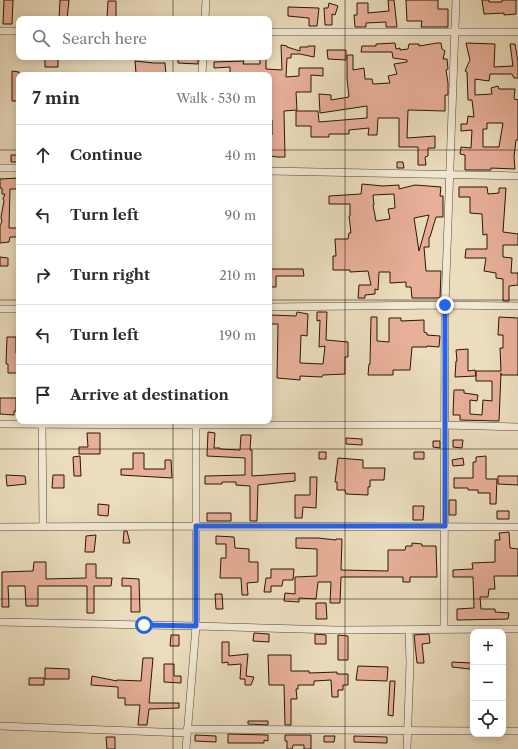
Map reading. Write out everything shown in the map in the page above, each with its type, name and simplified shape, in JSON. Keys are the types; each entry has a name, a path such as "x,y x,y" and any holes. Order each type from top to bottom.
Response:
{"street":[{"path":"205,16 206,0"},
{"path":"444,630 445,305 456,0"},
{"path":"0,31 16,31"},
{"path":"272,32 518,32"},
{"path":"202,72 203,60"},
{"path":"0,168 16,168"},
{"path":"272,171 518,176"},
{"path":"272,307 445,305 518,306"},
{"path":"0,309 16,309"},
{"path":"272,423 445,424 518,427"},
{"path":"0,424 42,424 42,527"},
{"path":"186,749 196,626 196,424"},
{"path":"0,527 518,527"},
{"path":"0,622 338,630 518,629"},
{"path":"407,749 410,662 409,630"},
{"path":"0,726 187,731 470,731"},
{"path":"506,731 518,731"}],"building":[{"path":"4,0 13,0 12,24 3,24"},
{"path":"60,0 69,0 67,16 59,16"},
{"path":"388,0 394,0 397,27 386,27 386,22 366,23 366,27 355,27 354,15 357,15 357,3 368,3 368,13 389,11"},
{"path":"406,0 438,0 438,9 448,9 448,27 421,27 422,21 407,21"},
{"path":"482,0 489,0 489,2 502,2 502,0 516,0 516,14 484,14"},
{"path":"108,1 116,1 116,16 107,16"},
{"path":"329,3 338,6 335,15 332,14 332,25 325,25 324,8 328,8"},
{"path":"288,7 319,8 317,26 309,26 309,18 288,16"},
{"path":"395,43 396,49 400,48 400,50 408,49 409,44 419,44 419,46 441,43 442,49 445,51 443,59 447,59 448,69 446,70 448,95 445,95 445,111 408,110 407,138 435,136 435,148 428,148 428,156 425,157 426,165 418,165 418,147 399,147 399,118 378,118 377,135 368,135 369,128 349,130 349,134 329,134 329,137 311,137 311,126 296,126 296,111 318,111 319,122 367,118 367,106 320,113 319,94 331,95 331,100 349,97 347,55 353,55 353,70 364,68 365,79 372,79 373,84 390,83 388,76 397,74 394,64 407,62 407,60 393,58 392,52 361,52 362,46 376,46 376,44"},
{"path":"466,43 495,44 494,67 513,66 510,44 515,44 518,62 518,78 514,78 512,74 490,74 489,81 475,79 475,95 492,94 491,88 498,86 499,89 515,89 514,99 518,100 518,140 516,140 514,157 515,169 491,168 491,170 465,170 465,155 460,154 461,147 471,148 472,130 461,131 461,124 467,124 468,116 474,117 472,100 468,100 467,72 465,71 470,60","holes":["487,123 503,123 499,147 483,147 483,129 487,129"]},
{"path":"281,45 300,51 300,47 315,46 314,57 291,54 291,58 287,58 286,77 299,76 299,68 323,68 323,76 311,75 311,92 296,92 297,110 284,111 285,157 278,157 272,156 272,72 230,72 230,67 214,68 214,62 244,61 243,64 260,64 260,60 266,60 266,69 282,70"},
{"path":"327,50 346,50 346,60 328,59"},
{"path":"45,60 58,60 58,67 45,67"},
{"path":"178,60 198,60 198,64 178,63"},
{"path":"135,61 165,63 166,72 136,72"},
{"path":"12,71 19,72 16,72 16,101 12,101"},
{"path":"11,155 16,155 16,162 11,162"},
{"path":"397,162 403,162 404,168 397,168"},
{"path":"16,178 16,189 10,189 9,228 16,228 16,237 10,237 9,242 0,243 0,225 2,222 1,217 5,194 2,194 2,188 0,188 0,179"},
{"path":"362,184 383,186 399,185 399,189 415,185 441,187 440,196 443,196 443,217 436,217 429,237 429,247 424,247 426,271 441,271 440,298 412,298 411,287 406,287 406,282 390,283 390,272 379,272 378,290 375,289 375,294 365,295 365,298 358,298 359,285 371,285 368,271 350,272 350,270 333,270 333,256 336,256 335,239 348,239 349,233 351,233 349,216 350,204 329,204 329,196 361,194","holes":["394,194 395,208 388,209 390,219 376,221 373,195","429,215 423,237 419,251 414,218"]},
{"path":"459,187 487,187 488,194 499,193 499,188 506,188 503,232 518,234 518,245 503,245 503,257 512,258 511,273 518,273 518,285 509,286 509,301 503,301 503,279 496,278 496,273 484,271 486,258 465,258 466,249 487,249 487,234 483,235 482,214 470,213 470,197 459,197"},
{"path":"0,257 8,258 8,266 0,266"},
{"path":"272,269 303,269 304,276 276,276 276,287 272,287"},
{"path":"297,312 308,314 307,336 301,335 300,363 323,364 325,346 319,347 320,320 317,321 317,312 327,312 326,340 348,342 348,357 345,357 345,374 323,375 322,377 300,376 300,380 277,378 278,324 272,324 272,315 296,316"},
{"path":"371,317 377,317 377,341 389,342 389,318 401,318 401,321 424,320 424,332 427,333 427,335 440,336 439,347 412,347 410,370 393,370 393,375 368,375 370,364"},
{"path":"499,317 518,318 518,375 501,375 501,373 499,421 460,420 460,415 453,415 454,390 464,390 464,393 478,395 477,401 470,400 470,414 482,415 483,400 492,401 492,381 476,381 476,371 501,371 500,348 503,348 503,335 498,335"},
{"path":"7,337 16,337 16,373 8,373 8,364 6,364"},
{"path":"468,349 468,371 475,370 476,376 455,377 457,361 456,350"},
{"path":"0,398 16,398 16,411 14,411 14,415 0,414"},
{"path":"208,432 215,433 214,448 220,449 240,450 241,435 251,435 250,450 252,450 252,476 295,473 295,481 258,485 257,521 250,521 250,486 236,485 236,482 205,484 205,476 245,475 245,458 207,456"},
{"path":"87,433 100,433 100,454 79,454 79,447 88,447"},
{"path":"346,438 362,439 362,445 346,444"},
{"path":"453,440 463,440 462,448 453,447"},
{"path":"433,441 440,441 440,448 433,447"},
{"path":"319,452 326,452 326,459 319,459"},
{"path":"414,452 424,452 424,459 414,459"},
{"path":"133,453 144,453 144,469 165,469 165,460 171,460 172,478 121,475 121,469 133,469"},
{"path":"80,456 81,476 74,476 73,457"},
{"path":"486,456 486,479 497,479 496,504 490,504 490,493 478,493 478,490 468,490 468,488 454,488 454,478 473,478 473,462 476,462 476,457"},
{"path":"338,458 363,460 363,468 385,468 384,480 370,480 368,495 346,494 345,490 337,490 337,482 335,482"},
{"path":"463,458 464,465 453,466 452,460"},
{"path":"6,475 25,476 26,484 7,486"},
{"path":"53,475 64,475 64,488 52,488"},
{"path":"498,476 518,476 518,485 498,484"},
{"path":"310,477 317,477 316,508 303,507 302,518 295,518 295,495 310,495"},
{"path":"449,500 456,500 456,515 449,515"},
{"path":"98,504 109,505 108,516 98,515"},
{"path":"413,506 424,506 423,520 413,520"},
{"path":"497,511 509,511 509,519 497,519"},
{"path":"207,513 231,513 231,521 207,521"},
{"path":"124,531 127,531 130,543 123,543"},
{"path":"509,532 510,548 518,549 518,576 494,576 495,589 489,589 488,597 480,597 481,609 495,609 495,612 509,613 508,619 457,620 457,609 474,608 473,577 453,577 453,570 473,569 472,563 495,562 495,540 500,540 499,533"},
{"path":"96,535 94,552 85,552 86,536"},
{"path":"216,536 234,537 235,548 249,549 249,562 258,562 258,582 247,583 248,595 242,595 241,578 220,578 221,558 226,558 226,544 216,544"},
{"path":"296,538 342,539 341,570 388,571 388,550 405,550 406,546 412,546 412,543 422,544 422,546 436,546 437,577 410,577 410,582 403,582 403,577 341,577 340,603 330,603 331,582 318,582 316,599 299,598 299,602 284,601 285,593 295,594 295,577 317,576 317,549 296,548"},
{"path":"34,562 46,562 46,579 86,578 86,564 96,564 96,578 112,578 111,586 94,586 94,613 87,613 87,586 38,586 38,606 26,606 25,586 8,586 9,607 2,607 2,572 33,571"},
{"path":"271,569 294,569 293,580 283,580 282,586 271,586 271,592 264,592 266,578 271,578"},
{"path":"122,578 139,579 140,612 131,612 131,586 122,586"},
{"path":"215,594 222,594 223,609 216,609"},
{"path":"316,603 326,603 327,619 316,619"},
{"path":"254,633 269,634 269,642 253,641"},
{"path":"315,634 326,635 326,644 315,644"},
{"path":"429,634 430,643 422,644 424,663 417,663 414,635"},
{"path":"171,635 179,635 179,646 170,646"},
{"path":"338,635 348,636 348,660 338,660"},
{"path":"222,642 229,642 229,656 248,654 246,676 254,677 251,685 245,685 245,679 240,679 241,664 228,665 228,662 222,663"},
{"path":"268,655 291,655 291,671 309,671 309,673 337,672 337,674 348,674 348,685 343,685 343,690 338,690 338,697 332,697 331,680 314,681 314,685 298,685 298,689 296,689 297,699 291,699 291,725 285,725 284,685 269,685"},
{"path":"143,658 153,658 149,703 179,703 179,708 149,709 147,725 138,725 140,705 125,705 125,698 118,698 118,687 91,685 92,676 117,681 141,681"},
{"path":"452,662 470,663 470,669 452,667"},
{"path":"164,664 174,664 174,676 181,676 181,683 164,682"},
{"path":"358,666 388,667 387,681 356,680"},
{"path":"45,668 69,669 69,679 45,679"},
{"path":"29,678 44,678 44,685 29,685"},
{"path":"390,681 395,681 393,716 388,715"},
{"path":"248,721 268,721 268,725 248,724"},
{"path":"228,734 268,735 268,741 264,740 264,743 228,743"},
{"path":"195,735 216,736 216,742 195,741"},
{"path":"285,735 311,735 311,749 304,749 304,745 293,745 292,749 287,749"},
{"path":"324,736 335,736 334,742 324,742"},
{"path":"354,736 387,737 387,743 354,742"},
{"path":"106,737 115,737 115,749 107,749"}],"route":[{"path":"144,625 196,626 196,526 445,526 445,305"}]}
